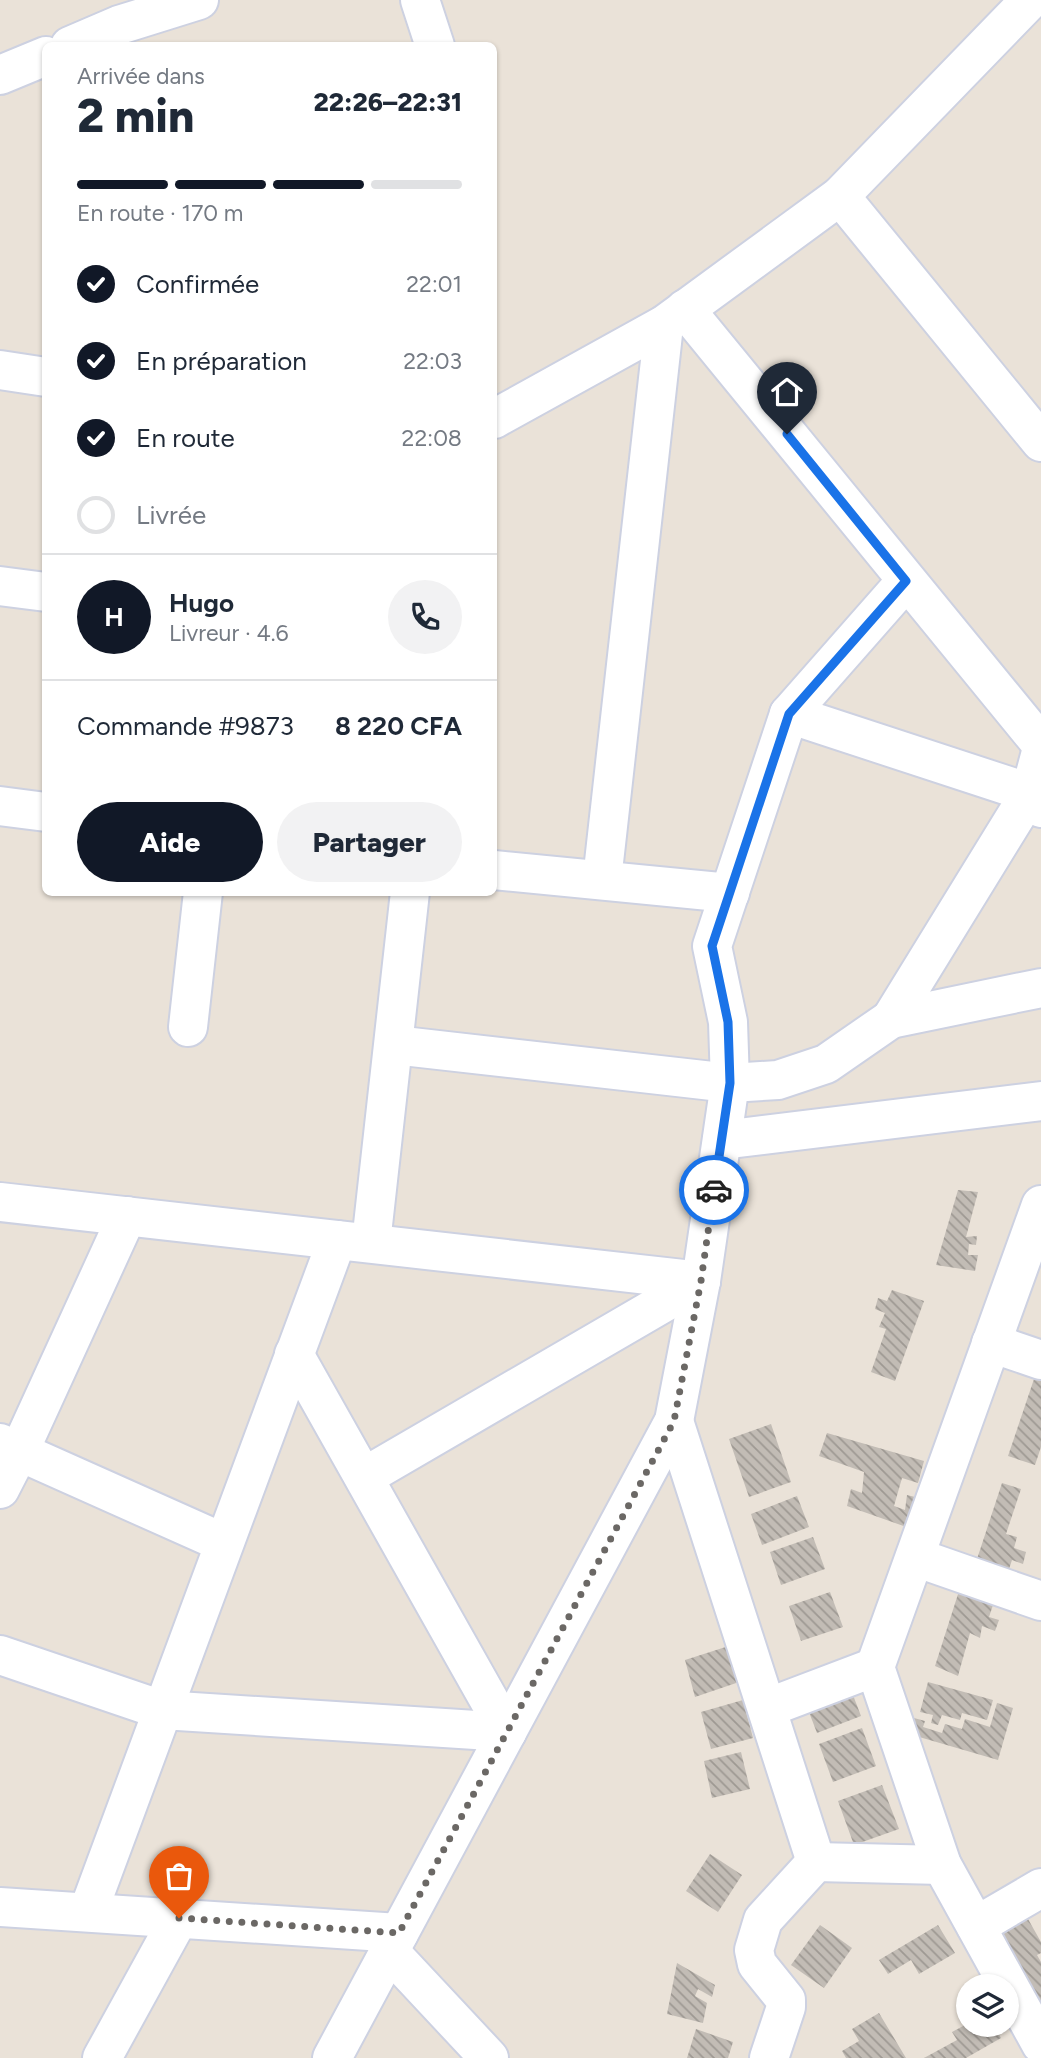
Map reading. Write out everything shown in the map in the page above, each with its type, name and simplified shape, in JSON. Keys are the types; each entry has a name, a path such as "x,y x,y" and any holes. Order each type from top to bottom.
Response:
{"street":[{"path":"79,42 119,25 199,0"},
{"path":"420,0 434,42"},
{"path":"497,417 675,317 840,196 1030,0"},
{"path":"0,75 42,58"},
{"path":"840,196 1035,418"},
{"path":"675,317 906,581 1041,744"},
{"path":"602,880 675,317"},
{"path":"0,370 42,376"},
{"path":"332,2058 674,1421 701,1281 730,1083 728,1022 712,946 789,714 906,581"},
{"path":"0,586 42,591"},
{"path":"789,714 1035,800"},
{"path":"394,1045 730,1083 778,1080 826,1064 891,1019 1035,800 1041,752"},
{"path":"0,806 42,811"},
{"path":"497,870 730,893"},
{"path":"188,1027 203,896"},
{"path":"88,1912 294,1354 354,1242 394,1045 410,896"},
{"path":"891,1019 1041,988"},
{"path":"722,1140 1041,1101"},
{"path":"0,1202 701,1281"},
{"path":"1041,1205 875,1668 943,1865 1041,2044"},
{"path":"0,1489 10,1448 127,1216"},
{"path":"364,1477 701,1281"},
{"path":"992,1343 1041,1360"},
{"path":"294,1354 507,1732"},
{"path":"674,1421 816,1862"},
{"path":"10,1448 224,1543"},
{"path":"915,1557 1041,1601"},
{"path":"0,1655 162,1710 507,1732"},
{"path":"766,1708 875,1668"},
{"path":"769,2058 786,2000 757,1964 754,1950 763,1920 816,1862 943,1865"},
{"path":"976,1926 1041,1888"},
{"path":"0,1907 179,1918 394,1942 489,2058"},
{"path":"102,2058 179,1918"}],"building":[{"path":"958,1190 978,1192 966,1237 977,1236 976,1245 969,1244 968,1255 978,1255 975,1271 936,1265"},
{"path":"892,1290 924,1301 895,1381 871,1372 886,1329 879,1327 885,1313 875,1309 878,1298 887,1301"},
{"path":"1034,1379 1041,1381 1041,1447 1035,1465 1008,1456"},
{"path":"771,1424 791,1482 749,1497 729,1439"},
{"path":"827,1433 924,1461 918,1483 902,1478 894,1506 905,1510 907,1495 919,1498 912,1529 847,1506 851,1489 862,1493 864,1472 819,1456"},
{"path":"1002,1483 1021,1489 1006,1534 1017,1537 1014,1548 1026,1552 1023,1564 1012,1560 1009,1569 977,1559"},
{"path":"797,1496 809,1527 762,1545 751,1514"},
{"path":"813,1537 825,1569 781,1585 770,1552"},
{"path":"959,1591 993,1605 989,1617 999,1620 995,1631 982,1626 980,1638 970,1633 958,1676 935,1666"},
{"path":"830,1592 843,1627 801,1641 789,1606"},
{"path":"735,1644 745,1680 695,1697 685,1660"},
{"path":"848,1682 861,1716 817,1733 804,1699"},
{"path":"928,1682 993,1700 987,1720 962,1713 960,1720 942,1715 938,1725 931,1723 933,1715 920,1712"},
{"path":"743,1700 753,1738 711,1749 701,1712"},
{"path":"997,1703 1013,1708 998,1760 909,1734 914,1718 925,1721 923,1727 942,1733 945,1724 962,1729 965,1719 990,1727"},
{"path":"862,1728 876,1766 833,1782 819,1744"},
{"path":"741,1752 750,1789 712,1798 704,1761"},
{"path":"882,1785 899,1829 854,1845 838,1801"},
{"path":"710,1854 742,1875 718,1912 686,1891"},
{"path":"1028,1919 1041,1942 1041,1953 1037,1955 1041,1962 1041,2001 1037,2004 998,1936"},
{"path":"820,1925 852,1948 824,1988 791,1965"},
{"path":"938,1925 955,1953 919,1974 911,1960 888,1974 879,1960"},
{"path":"677,1963 715,1985 712,1997 698,1989 695,1996 707,2003 703,2023 667,2014"},
{"path":"879,2013 906,2058 846,2058 842,2051 859,2041 852,2029"},
{"path":"696,2029 733,2042 728,2058 687,2058"},
{"path":"956,2030 956,2037 1001,2038 966,2058 924,2058 957,2040 952,2032"}],"way so far":[{"path":"179,1918 399,1933 674,1421 701,1281 714,1190"}],"route":[{"path":"714,1190 730,1083 728,1022 712,946 789,714 906,581 787,434"}]}
